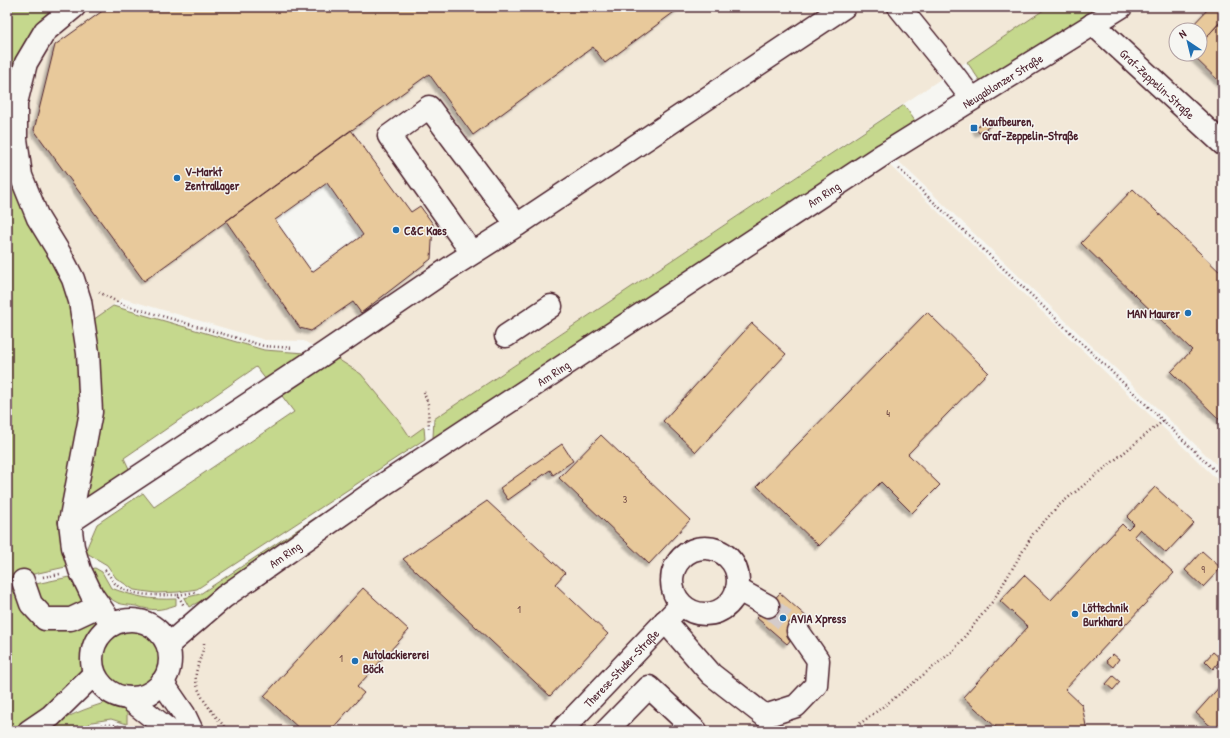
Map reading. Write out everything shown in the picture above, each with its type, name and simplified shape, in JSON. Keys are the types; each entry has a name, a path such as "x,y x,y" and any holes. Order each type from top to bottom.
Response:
{"street":[{"path":"74,7 45,31 26,63 16,103 16,139 21,176 38,218 74,279 80,301 88,353 91,412 70,522 73,547 80,570 92,595 112,624"},
{"path":"70,522 319,357 472,253 517,226 844,7"},
{"path":"899,7 972,99"},
{"name":"Neugablonzer Straße","path":"884,154 1121,7"},
{"name":"Graf-Zeppelin-Straße","path":"1093,24 1223,144"},
{"path":"472,253 388,136 429,107 517,226"},
{"name":"Am Ring","path":"162,638 224,597 386,483 884,154"},
{"path":"506,336 551,306"},
{"path":"708,548 718,551 728,558 734,567 738,578 737,589 727,606 709,614 699,614 689,610 675,595 672,584 673,573 678,562 686,554 696,550 708,548"},
{"path":"23,581 31,604 45,619 71,619 99,606"},
{"path":"737,589 768,606"},
{"name":"Therese-Studer-Straße","path":"561,731 682,604"},
{"path":"51,716 119,695 146,695 162,682 169,665 162,638 143,622 135,620 123,620 112,624 98,637 92,655 94,674 100,684 119,695 170,731"},
{"path":"665,621 711,674 765,716 796,706 816,685 818,660 798,631"},
{"path":"29,731 51,716 94,674"},
{"path":"162,682 184,714 192,731"},
{"path":"606,731 649,687 696,731"}],"path":[{"path":"884,154 1223,478"},
{"path":"74,279 121,304 264,346 306,349 319,357"},
{"path":"850,731 892,700 953,651 993,601 1033,534 1058,506 1163,421"},
{"path":"87,731 94,726 110,724 124,728 128,731"}],"shaded area":[{"path":"57,7 1048,7 434,419 410,438 398,419 361,374 304,341 265,340 122,298 90,322 8,145","holes":["351,130 411,212 420,206 432,224 431,259 362,312 353,302 311,331 300,328 226,221"]},
{"path":"1138,7 1223,7 1223,471 893,156"},
{"path":"885,161 1223,485 1223,731 137,731 127,724 127,704 148,698 168,682 175,662 173,648 226,602"}],"green space":[{"path":"7,7 57,7 7,101"},
{"path":"1048,7 1100,7 980,81 967,62"},
{"path":"904,105 915,121 437,443 433,437 434,419"},
{"path":"7,128 74,302 82,410 70,566 7,580"},
{"path":"113,306 264,350 305,353 310,357 267,381 256,367 124,458 132,475 80,509 90,322"},
{"path":"333,356 361,374 398,419 410,437 424,427 425,439 197,589 156,593 134,590 116,578 107,565 85,552 97,524 143,493 154,507 294,412 282,396"},
{"path":"427,444 220,591 189,607 184,598 200,594"},
{"path":"95,568 102,572 111,588 143,597 176,599 176,605 156,610 118,603 109,597 102,589 92,569"},
{"path":"74,576 103,625 95,635 88,649 87,668 47,707 13,731 7,731 7,590"},
{"path":"131,627 149,633 157,641 163,659 157,677 149,685 131,691 113,685 105,677 99,659 105,641 113,633"},
{"path":"111,701 127,704 127,724 111,719 92,722 77,731 43,731 76,713"}],"building":[{"name":"V-Markt Zentrallager","path":"108,7 681,7 605,63 593,47 473,135 429,74 144,281 34,130 55,45"},
{"path":"1210,7 1220,7 1223,10 1223,19 1208,35 1208,22 1196,22"},
{"path":"1223,19 1223,85 1199,62 1208,62 1208,35"},
{"path":"988,120 992,125 979,133 976,128"},
{"name":"C&C Kaes","path":"351,130 411,212 420,206 433,224 431,259 361,313 353,302 311,331 300,328 226,221","holes":["327,183 363,235 312,272 275,220"]},
{"name":"MAN Maurer","path":"1133,189 1223,275 1223,423 1171,372 1192,350 1081,243"},
{"path":"927,312 988,372 908,454 940,485 912,513 881,482 819,546 757,486"},
{"path":"752,323 786,354 696,452 663,421"},
{"path":"601,435 690,520 649,564 559,478"},
{"path":"562,444 573,461 553,475 550,470 508,500 500,488"},
{"name":"Löttechnik Burkhard","path":"1155,487 1194,523 1166,553 1140,529 1134,536 1174,573 1065,689 1082,705 1087,731 1000,731 963,697 1028,627 1000,601 1024,575 1051,600 1122,524 1128,530 1134,524 1127,517"},
{"path":"487,501 565,573 555,584 608,634 550,696 403,559"},
{"path":"1202,551 1221,568 1203,587 1185,570"},
{"path":"363,588 409,630 357,687 364,693 330,731 302,731 264,696"},
{"name":"AVIA Xpress","path":"780,593 809,619 787,644 757,618"},
{"path":"1213,652 1221,659 1213,669 1205,661"},
{"path":"1113,654 1119,659 1113,667 1106,661"},
{"path":"1113,676 1120,682 1113,690 1106,684"},
{"path":"1223,683 1223,730 1216,731 1196,713"}],"tunnel":[{"path":"768,606 798,631"}],"place":[{"name":"Kaufbeuren, Graf-Zeppelin-Straße","path":"974,128"},
{"name":"V-Markt Zentrallager","path":"177,178"},
{"name":"C&C Kaes","path":"396,230"},
{"name":"MAN Maurer","path":"1188,313"},
{"name":"Löttechnik Burkhard","path":"1075,614"},
{"name":"AVIA Xpress","path":"783,618"},
{"name":"Autolackiererei Böck","path":"355,661"}]}
